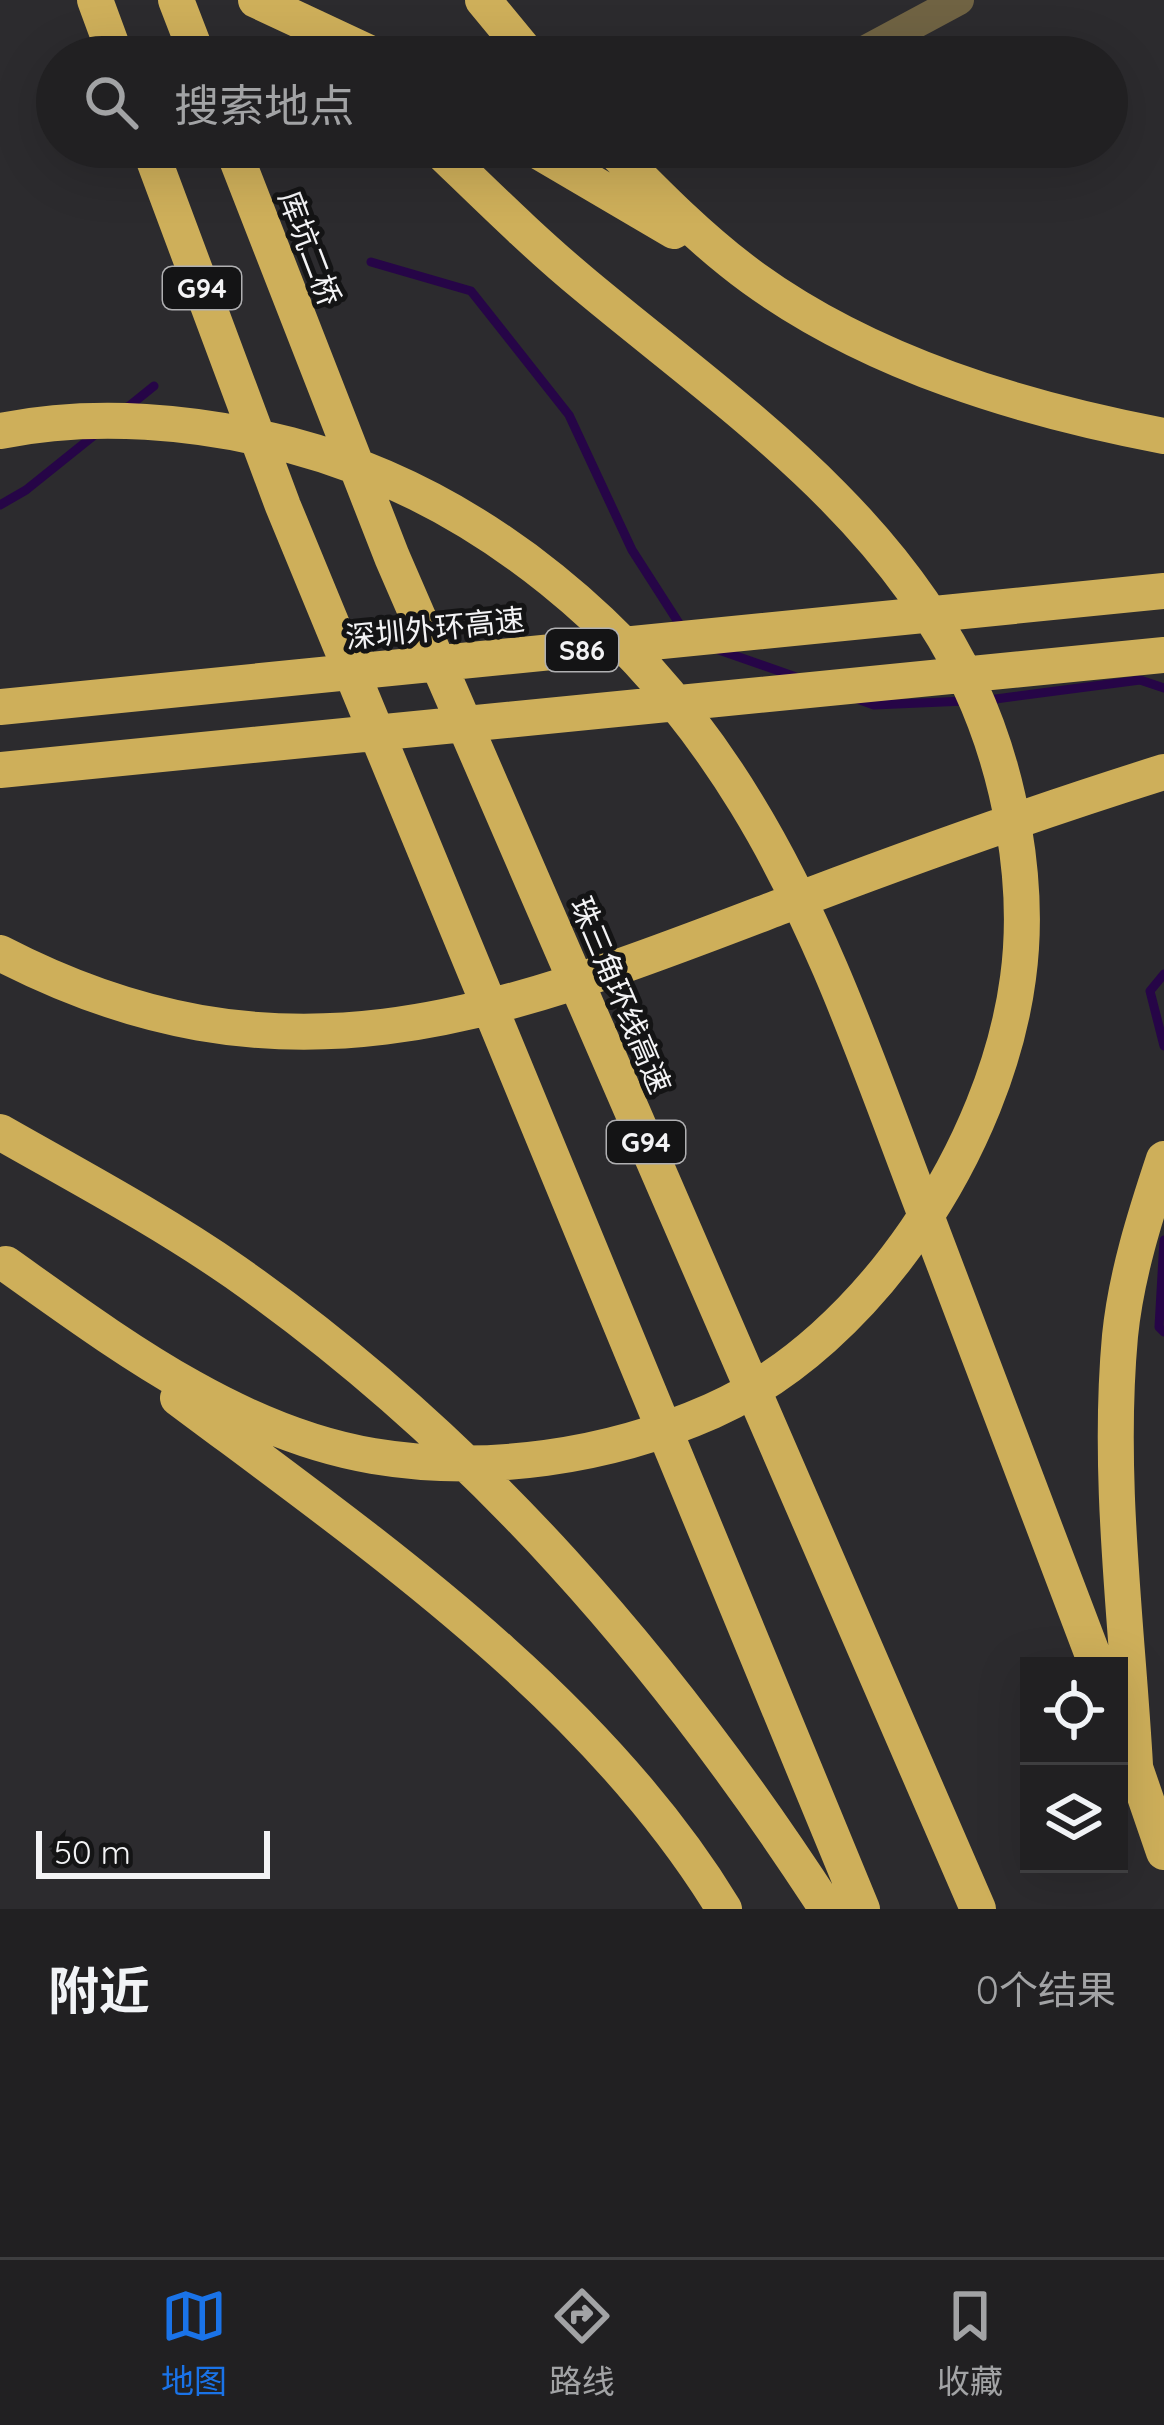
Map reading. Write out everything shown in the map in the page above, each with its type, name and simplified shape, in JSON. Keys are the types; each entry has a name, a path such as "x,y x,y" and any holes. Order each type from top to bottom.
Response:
{"highway":[{"path":"94,0 108,36"},
{"path":"176,0 189,36"},
{"path":"256,0 333,36"},
{"path":"306,0 335,36"},
{"path":"483,0 513,36"},
{"name":"G94","path":"157,168 283,506 862,1909"},
{"name":"库坑二桥","path":"240,168 319,372"},
{"path":"3,1262 172,1375 317,1443 375,1456 498,1464 636,1437 715,1410 774,1373 833,1326 887,1269 927,1218 969,1137 1001,1051 1018,976 1019,879 999,764 971,688 934,619 878,540 792,454 579,280 459,168"},
{"path":"566,168 754,279 929,370 1012,402 1164,436"},
{"path":"631,168 754,279"},
{"name":"珠三角环线高速","path":"319,372 401,579 978,1909"},
{"path":"0,431 166,423 249,435 339,458 473,523 534,564 592,612 646,670 700,734 747,804 831,974 1094,1657"},
{"name":"深圳外环高速","path":"0,707 1164,591"},
{"name":"S86","path":"0,770 1164,655"},
{"path":"0,953 106,1000 191,1021 291,1034 400,1028 565,987 949,843 1164,772"},
{"path":"0,1132 232,1270 363,1369 490,1483 562,1556 642,1652 826,1909"},
{"path":"1135,1766 1115,1420 1120,1331 1136,1244 1164,1159"},
{"path":"3,1262 496,1647 623,1772 675,1835 724,1909"},
{"path":"1128,1747 1164,1852"}],"street":[{"path":"892,36 958,0"}],"waterway":[{"path":"371,262 471,291 569,415 632,550 682,628"},
{"path":"123,411 154,386"},
{"path":"0,505 97,433"},
{"path":"716,649 796,677"},
{"path":"988,700 1140,680 1164,688"},
{"path":"857,699 874,705 965,701"},
{"path":"1164,974 1150,991 1164,1046"},
{"path":"1164,1240 1159,1327 1164,1332"}]}
